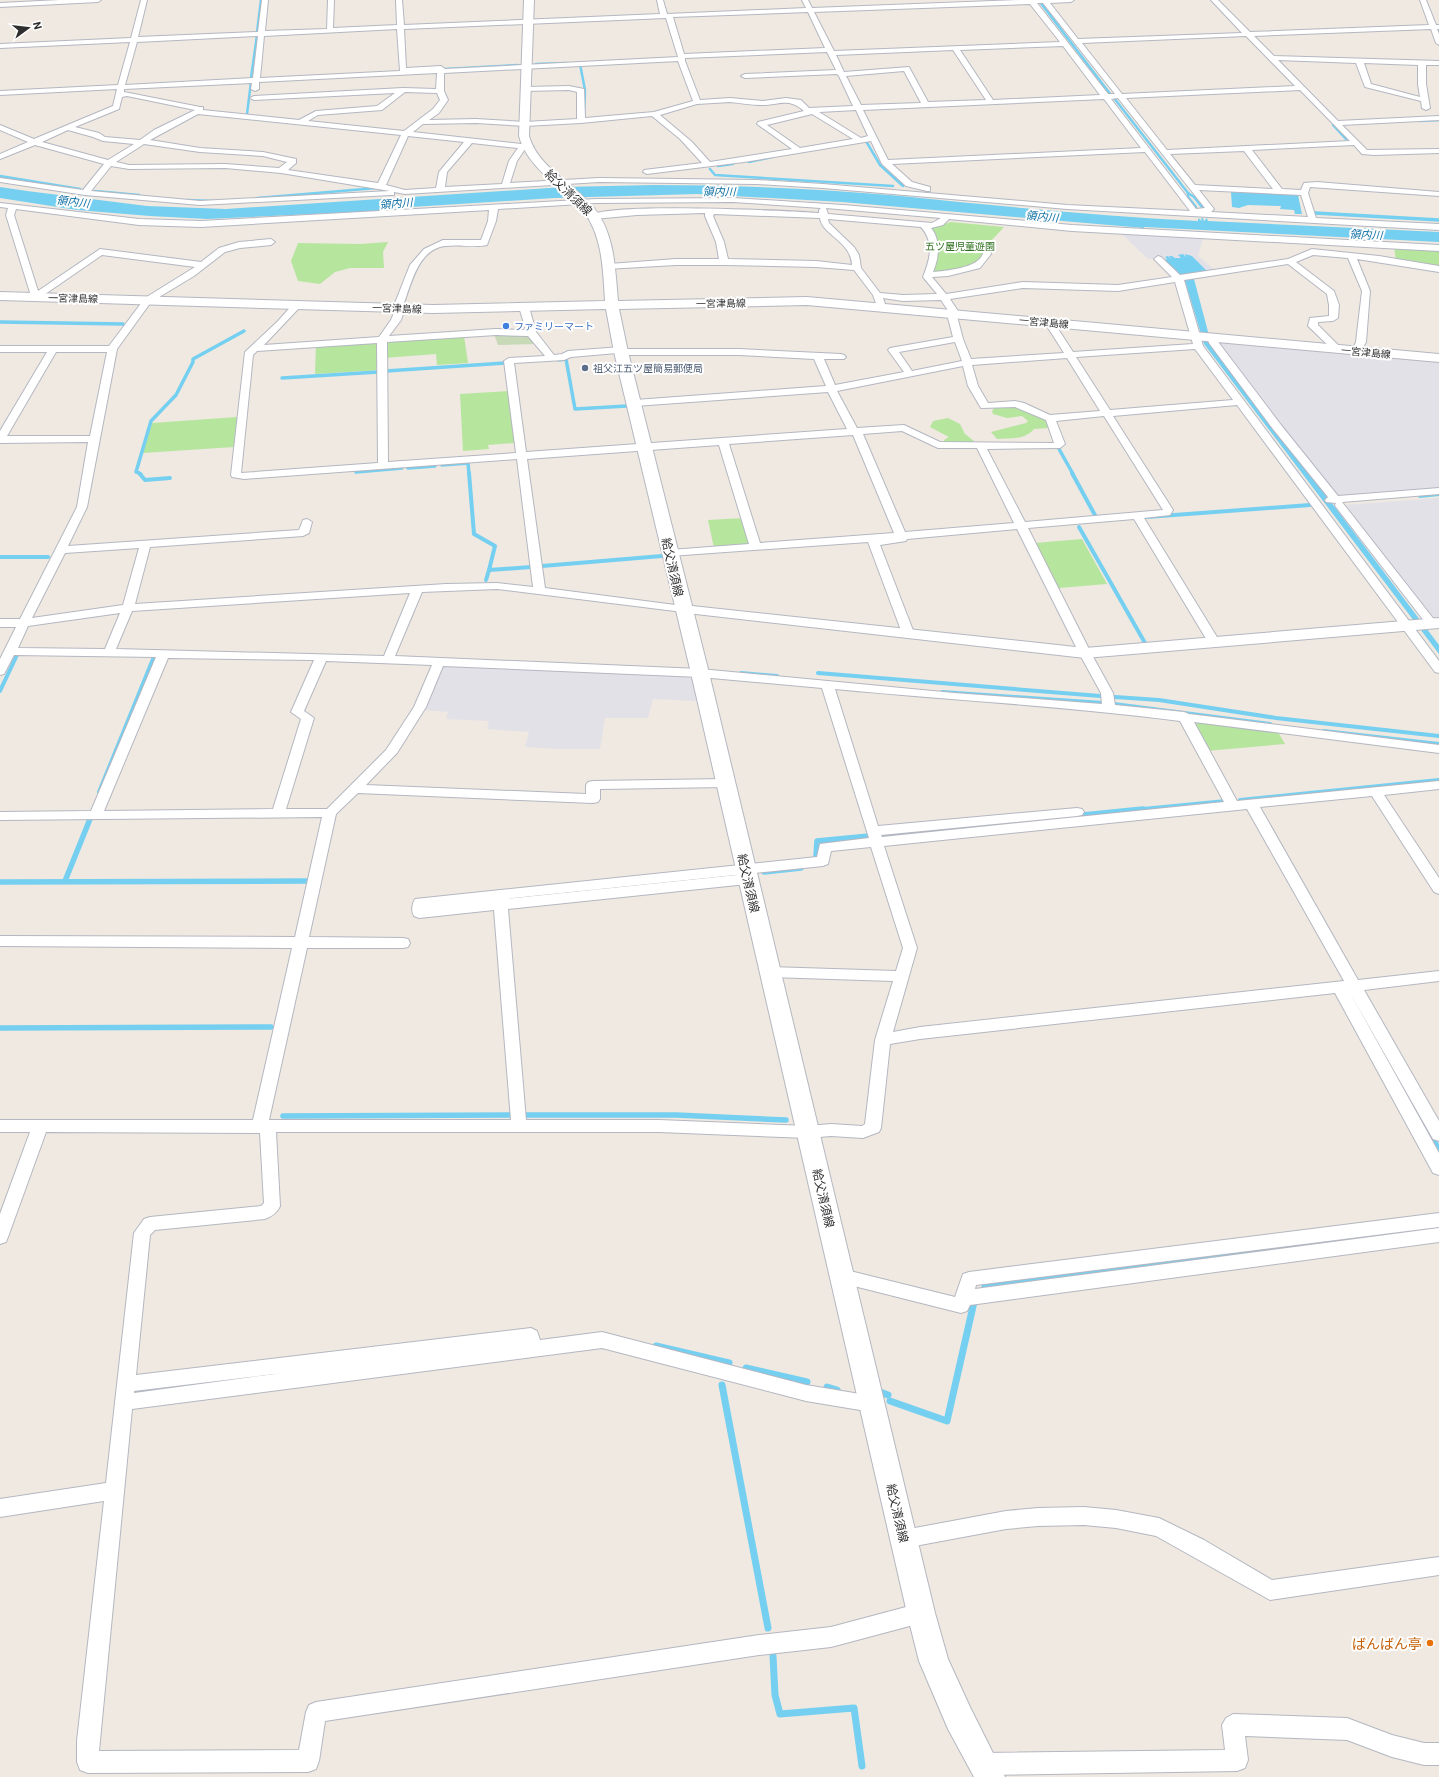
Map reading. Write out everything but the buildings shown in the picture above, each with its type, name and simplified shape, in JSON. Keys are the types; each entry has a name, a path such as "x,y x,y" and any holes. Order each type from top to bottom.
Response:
{"main road":[{"path":"525,147 524,136 529,0"},
{"name":"給父清須線","path":"525,147 538,162 585,206 601,230 605,243 609,267 612,305 621,351 635,403 683,609 700,673 746,874 921,1613 934,1661 959,1718 987,1770"},
{"name":"一宮津島線","path":"0,296 433,309 801,301 879,301 953,314 1050,322 1203,338 1439,358"}],"street":[{"path":"0,3 46,0"},
{"path":"0,3 98,0"},
{"path":"0,157 116,107 144,0"},
{"path":"254,79 265,0"},
{"path":"330,30 331,0"},
{"path":"399,0 403,70"},
{"path":"660,0 697,102"},
{"path":"805,0 856,107 886,163 910,184 923,188 1064,202 1208,211 1210,208 1119,96 1044,0"},
{"path":"883,0 887,7"},
{"path":"0,46 666,15 1071,0"},
{"path":"1214,0 1365,152 1439,151"},
{"path":"1423,0 1436,28 1439,43"},
{"path":"1031,1 1193,210"},
{"path":"1077,43 1436,28"},
{"path":"253,34 253,108"},
{"path":"254,79 681,56 1064,43"},
{"path":"829,50 956,48 1064,43"},
{"path":"956,48 990,101"},
{"path":"1272,58 1439,63"},
{"path":"1359,60 1368,85 1425,100"},
{"path":"1422,62 1427,119"},
{"path":"0,93 120,90 254,79 441,69"},
{"path":"381,186 405,134 436,111 444,100 440,91 441,69"},
{"path":"745,76 906,69 925,104"},
{"path":"526,89 569,88 581,91 581,121"},
{"path":"423,122 469,120 525,124 581,121 654,114 697,102 730,100 763,103 786,100 798,102 807,110 812,110 1302,88"},
{"path":"120,90 126,94 200,109 197,112"},
{"path":"85,193 109,163 157,132 197,112 253,108 403,90 440,91"},
{"path":"300,123 316,113 379,108 403,90"},
{"path":"253,108 300,123 525,147"},
{"path":"799,151 761,124 812,110 858,139"},
{"path":"654,114 681,134 698,151 707,165 708,180"},
{"path":"1338,125 1439,118"},
{"path":"1338,125 1439,122"},
{"path":"0,128 34,142 109,163 129,167 225,166 281,171 381,186 405,192"},
{"path":"68,128 96,135 103,139 142,142 200,150 263,154 293,161 281,171"},
{"path":"599,180 621,175 707,165 799,151 858,139 872,138"},
{"path":"440,190 444,172 470,140"},
{"path":"1163,150 1355,142"},
{"path":"1163,150 1246,148 1355,142"},
{"path":"505,186 513,161 525,147"},
{"path":"1246,148 1279,191"},
{"path":"886,163 1147,151"},
{"path":"0,180 85,193 170,202 214,203 599,180 708,180 823,186 1067,207 1439,227"},
{"path":"1313,220 1304,193 1307,185 1317,184 1439,194"},
{"path":"1192,187 1304,193"},
{"path":"0,205 139,222 201,224 494,208 585,206 687,199 765,201 1111,231 1439,248"},
{"path":"585,206 650,212 710,211 823,216 932,226 945,220 946,216"},
{"path":"823,206 825,224 849,248 857,262 857,268 879,301 904,298 944,297 1023,285 1118,288 1290,261 1312,252 1379,259 1439,269"},
{"path":"13,207 10,215 35,297 100,252 202,265"},
{"path":"383,466 382,340 396,320 414,265 423,254 443,243 484,242 492,221 494,208"},
{"path":"710,211 709,216 720,242 724,262"},
{"path":"923,225 932,235 934,259 927,277 944,297 953,314 958,339 964,352 973,386 985,406 1016,404 1024,406 1038,416 1050,418 1241,402"},
{"path":"0,671 82,507 112,349 148,300 202,265 222,250 230,247 271,242"},
{"path":"1375,244 1379,259"},
{"path":"928,275 948,273 977,266 987,254 986,249"},
{"path":"1351,256 1366,291 1361,342 1357,351"},
{"path":"1158,259 1179,278 1203,338 1241,402 1317,501 1423,625"},
{"path":"1290,261 1331,293 1334,305 1333,318 1313,320 1313,326 1337,350"},
{"path":"609,267 676,262 724,262 816,264 857,268"},
{"path":"298,304 280,324 248,354 236,475 244,476 904,428 938,445 1056,446 1060,444 1050,418"},
{"path":"524,307 531,333 552,358"},
{"path":"670,553 901,536 1166,513 1168,510 1050,322"},
{"path":"254,348 496,332 531,333"},
{"path":"635,403 832,389 967,362 1070,354 1203,338 1214,343 1333,500"},
{"path":"909,373 893,350 958,339"},
{"path":"0,349 112,349"},
{"path":"0,439 53,349"},
{"path":"539,590 509,361 564,357 568,354 621,351 739,352 841,357"},
{"path":"818,356 832,389 855,431 901,536"},
{"path":"0,439 94,439"},
{"path":"723,441 756,546"},
{"path":"982,446 1085,653 1107,693 1109,708"},
{"path":"1439,491 1349,501 1340,505 1423,625 1439,669"},
{"path":"1317,501 1349,501 1439,496"},
{"path":"1137,515 1214,642"},
{"path":"61,550 303,533 307,522"},
{"path":"901,536 902,539 873,542 908,633"},
{"path":"109,653 128,608 146,543"},
{"path":"0,623 24,623 128,608 446,587 497,586 683,609 1085,653 1423,625"},
{"path":"388,660 418,590"},
{"path":"10,651 388,660 700,673 954,697 1109,708 1184,716 1439,749"},
{"path":"96,815 163,654"},
{"path":"278,813 308,718 297,712 322,658"},
{"path":"439,662 420,707 391,753 330,813 263,1127 272,1206 265,1212 150,1224 142,1233 88,1740 88,1762 308,1761 316,1712 759,1645 831,1638 921,1613"},
{"path":"0,1126 659,1126 808,1132 831,1130 863,1132 874,1128 883,1040 910,948 827,685"},
{"path":"1184,716 1230,801"},
{"path":"746,874 420,902 419,913 746,874 822,861 825,847 874,836 1230,801 1439,777"},
{"path":"355,788 593,799 594,785 726,783"},
{"path":"1230,801 1251,804 1439,785"},
{"path":"1376,792 1439,889"},
{"path":"1251,804 1347,987 1439,1168"},
{"path":"0,816 330,813"},
{"path":"501,904 519,1126"},
{"path":"0,941 403,943"},
{"path":"770,972 901,976"},
{"path":"883,1040 920,1033 1439,976"},
{"path":"1347,987 1439,1135"},
{"path":"0,1237 40,1126"},
{"path":"842,1276 961,1306 969,1279 1439,1220"},
{"path":"964,1298 1439,1235"},
{"path":"126,1384 531,1336 533,1350"},
{"path":"124,1402 602,1340 806,1393 872,1404"},
{"path":"0,1508 114,1491"},
{"path":"904,1539 1006,1520 1038,1516 1084,1516 1116,1519 1159,1527 1197,1547 1270,1590 1439,1567"},
{"path":"987,1770 1236,1760 1233,1725 1347,1729 1392,1746 1424,1754 1439,1754"}],"shaded area":[{"path":"1122,234 1203,238 1198,256 1216,271 1207,272 1192,256 1179,255 1181,258 1163,260 1161,258 1148,259"},
{"path":"1215,341 1439,361 1439,490 1337,498"},
{"path":"1439,498 1439,619 1436,619 1431,616 1346,505"},
{"path":"441,665 684,676 692,679 697,701 653,699 648,718 605,718 600,749 525,747 529,732 487,729 489,721 446,719 448,712 422,710"}],"green space":[{"name":"五ツ屋児童遊園","path":"951,222 1004,227 991,241 989,248 975,263 968,267 939,273 933,270 938,258 936,234 931,228"},
{"path":"388,242 383,252 384,268 350,268 335,272 320,284 298,281 291,261 298,243 360,244"},
{"path":"1394,246 1439,249 1439,268 1396,261"},
{"path":"494,334 530,334 538,344 498,345"},
{"path":"464,336 468,363 437,365 436,354 384,358 386,341"},
{"path":"377,341 380,370 315,374 316,345"},
{"path":"509,391 515,443 488,445 489,449 463,451 460,394"},
{"path":"1013,405 1045,419 1048,428 1034,429 1022,437 997,439 991,432 1026,423 1028,421 1022,416 1007,418 993,414 992,411 995,407"},
{"path":"237,417 234,447 143,453 152,423"},
{"path":"948,418 960,424 965,434 974,441 971,443 944,443 944,440 949,437 930,427 933,421"},
{"path":"744,518 749,545 714,548 708,520"},
{"path":"1082,539 1107,584 1059,588 1035,543"},
{"path":"1191,720 1278,732 1285,744 1206,751"}],"water":[{"name":"領内川","path":"654,185 809,189 1123,216 1198,221 1198,218 1202,221 1201,218 1203,218 1204,221 1207,218 1208,221 1439,232 1439,242 1144,228 842,202 697,194 554,198 396,208 379,211 207,219 77,210 0,198 0,187 147,206 226,209 564,187"},
{"path":"1231,192 1298,195 1302,214 1295,214 1294,210 1280,209 1281,206 1248,205 1239,208 1232,207"},
{"path":"1183,254 1186,257 1185,254 1192,256 1207,271 1194,273 1194,279 1211,343 1439,645 1439,654 1204,344 1185,281 1165,260 1167,259 1165,257 1168,256 1171,259 1169,256 1181,258 1178,255"}],"waterway":[{"path":"257,32 261,0"},
{"path":"1040,2 1111,95"},
{"path":"251,78 257,35"},
{"path":"536,64 566,63"},
{"path":"580,64 585,90"},
{"path":"445,69 518,65"},
{"path":"247,114 251,82"},
{"path":"584,115 585,92"},
{"path":"1114,98 1188,193"},
{"path":"1420,121 1439,120"},
{"path":"1333,125 1346,139"},
{"path":"866,141 880,165 903,186"},
{"path":"749,162 772,157"},
{"path":"718,166 733,164"},
{"path":"710,169 715,175 893,186"},
{"path":"0,176 80,189"},
{"path":"257,198 377,188"},
{"path":"95,191 139,195"},
{"path":"1188,193 1194,197 1202,207"},
{"path":"1188,193 1188,197 1196,207"},
{"path":"187,200 213,201"},
{"path":"1315,213 1439,220"},
{"path":"0,322 123,324"},
{"path":"139,473 136,472 151,421 176,395 193,362 193,359 244,331"},
{"path":"559,360 566,359 575,409 627,406"},
{"path":"386,371 505,363"},
{"path":"282,378 378,372"},
{"path":"1059,449 1073,474"},
{"path":"442,465 468,463 469,474"},
{"path":"408,468 435,466"},
{"path":"356,472 402,468"},
{"path":"139,473 145,480 170,478"},
{"path":"469,473 474,534 495,546 489,570"},
{"path":"1072,473 1096,517"},
{"path":"1420,496 1439,494"},
{"path":"1147,517 1310,505"},
{"path":"1079,527 1145,643"},
{"path":"542,566 662,556"},
{"path":"0,557 48,557"},
{"path":"489,570 531,567"},
{"path":"486,580 489,570"},
{"path":"0,691 17,655"},
{"path":"99,792 153,659"},
{"path":"741,673 777,676"},
{"path":"818,673 1100,696"},
{"path":"942,692 1103,703"},
{"path":"1115,697 1159,700 1276,718 1439,736"},
{"path":"1114,704 1270,724"},
{"path":"1324,731 1439,744"},
{"path":"1240,800 1439,780"},
{"path":"1133,810 1226,801"},
{"path":"1133,810 1143,809"},
{"path":"1073,816 1133,810"},
{"path":"65,881 90,819"},
{"path":"883,835 918,831"},
{"path":"816,856 817,841 869,836"},
{"path":"764,872 801,868"},
{"path":"0,882 308,881"},
{"path":"543,895 569,892"},
{"path":"0,1028 271,1027"},
{"path":"283,1116 511,1115"},
{"path":"526,1115 676,1115 786,1120"},
{"path":"1430,1133 1439,1150"},
{"path":"985,1286 1339,1241"},
{"path":"890,1401 947,1421 974,1302"},
{"path":"656,1346 729,1363"},
{"path":"746,1368 807,1382"},
{"path":"135,1392 245,1378"},
{"path":"722,1385 768,1628"},
{"path":"827,1387 837,1390"},
{"path":"880,1392 888,1395"},
{"path":"773,1656 775,1695 780,1714 854,1708 862,1766"}],"place":[{"name":"ファミリーマート","path":"506,326"},
{"name":"祖父江五ツ屋簡易郵便局","path":"585,368"},
{"name":"ばんばん亭","path":"1430,1643"}]}
